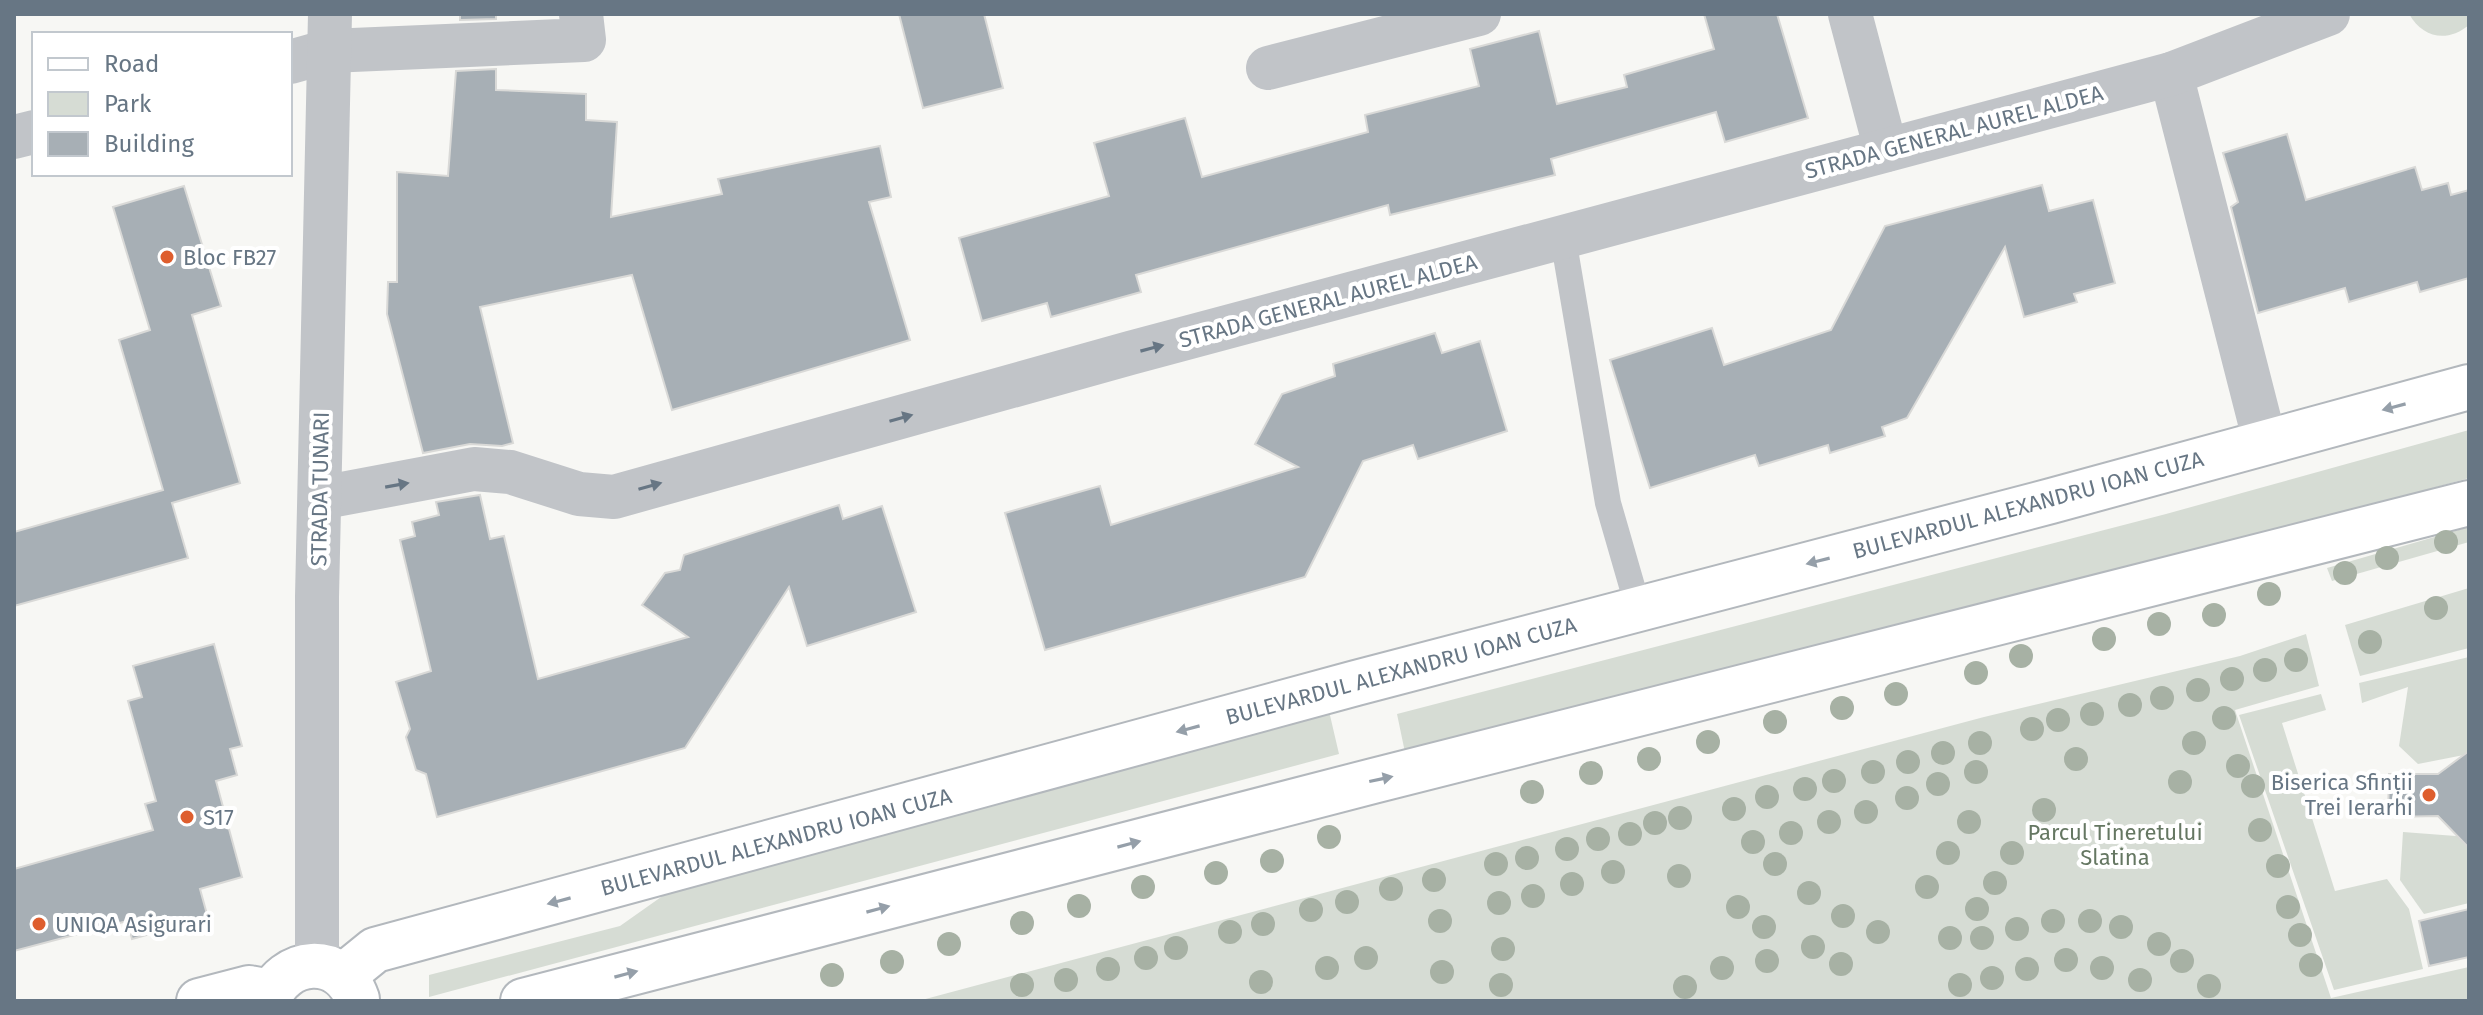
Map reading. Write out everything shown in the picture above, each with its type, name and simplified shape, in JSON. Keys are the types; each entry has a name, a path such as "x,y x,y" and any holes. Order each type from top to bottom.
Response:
{"main road":[{"name":"BULEVARDUL ALEXANDRU IOAN CUZA","path":"269,996 283,975 297,967 339,981 375,950 1638,607 2469,387"},
{"path":"523,1001 1373,781 2468,504"},
{"path":"199,1001 249,988 269,996"}],"street":[{"path":"316,42 584,40 581,14"},
{"path":"1850,14 1886,150"},
{"name":"STRADA GENERAL AUREL ALDEA","path":"320,498 474,469 510,472 579,494 614,497 2171,74 2328,14"},
{"path":"1268,68 1458,17"},
{"name":"STRADA TUNARI","path":"316,42 320,498 339,981"},
{"path":"2171,74 2265,442"}],"lane":[{"path":"1563,238 1608,503 1638,607"}],"green space":[{"path":"2409,14 2469,14 2469,25 2452,34 2436,35 2421,28"},
{"path":"2469,430 2469,478 1935,626 1407,762 1397,714 2166,514"},
{"path":"2469,527 2469,542 2332,581 2327,568"},
{"path":"2469,588 2469,648 2360,676 2345,625"},
{"name":"Parcul Tineretului Slatina","path":"2306,634 2319,686 2235,710 2331,998 2469,967 2469,1001 918,1001 1984,717 2240,656"},
{"path":"2469,657 2469,754 2418,764 2399,746 2408,687 2362,703 2359,683"},
{"path":"2321,694 2326,710 2282,723 2335,891 2387,879 2409,909 2423,969 2334,990 2239,715"},
{"path":"1329,711 1339,754 429,997 429,975 620,926 671,890"},
{"path":"2403,832 2469,837 2469,903 2424,914 2400,880"}],"building":[{"path":"460,14 496,14 496,19 460,20"},
{"path":"899,14 984,14 1003,88 923,108"},
{"path":"1704,14 1777,14 1808,118 1725,142 1716,112 1551,159 1555,175 1390,215 1388,205 1136,275 1141,292 1051,317 1047,303 982,321 959,238 1109,196 1094,143 1185,118 1202,177 1368,132 1365,115 1479,86 1470,49 1539,31 1557,104 1627,87 1624,75 1714,49"},
{"path":"496,69 496,90 586,94 586,120 617,122 611,217 722,194 718,179 880,146 891,197 869,202 910,340 672,410 632,275 480,307 513,443 502,446 470,444 423,453 387,314 388,282 397,282 397,172 448,176 456,71"},
{"path":"2287,134 2306,200 2415,167 2422,190 2448,183 2451,195 2469,190 2469,278 2420,292 2417,282 2349,302 2345,288 2258,313 2231,207 2238,202 2223,153"},
{"path":"2042,185 2049,211 2093,200 2115,283 2074,294 2077,302 2024,317 2005,247 1907,418 1882,427 1885,436 1830,453 1828,445 1759,466 1755,455 1650,488 1610,360 1712,328 1724,365 1831,330 1885,226"},
{"path":"184,186 221,306 192,315 240,483 172,503 188,558 14,606 14,532 163,490 119,340 150,330 113,207"},
{"path":"1435,333 1442,353 1480,341 1507,431 1418,459 1413,445 1363,461 1305,577 1045,650 1005,513 1100,486 1111,525 1298,467 1255,444 1282,394 1335,376 1333,364"},
{"path":"480,495 490,539 504,536 538,679 688,637 642,605 665,573 680,570 684,555 839,505 843,519 882,506 916,612 807,646 789,587 685,748 437,817 426,774 416,770 406,737 410,729 396,682 431,671 400,540 415,536 412,522 439,515 436,502"},
{"name":"S17","path":"214,644 242,746 230,749 237,775 216,781 242,877 200,889 208,918 132,939 127,921 14,951 14,869 153,830 145,804 156,801 128,701 142,697 133,666"},
{"name":"Biserica Sfinții Trei Ierarhi","path":"2469,751 2469,848 2438,816 2388,817 2389,774 2438,774"},
{"path":"2469,909 2469,957 2429,966 2419,921"}],"place":[{"name":"Bloc FB27","path":"167,257"},
{"name":"Biserica Sfinții Trei Ierarhi","path":"2429,795"},
{"name":"S17","path":"187,817"},
{"name":"UNIQA Asigurari","path":"39,924"}]}
